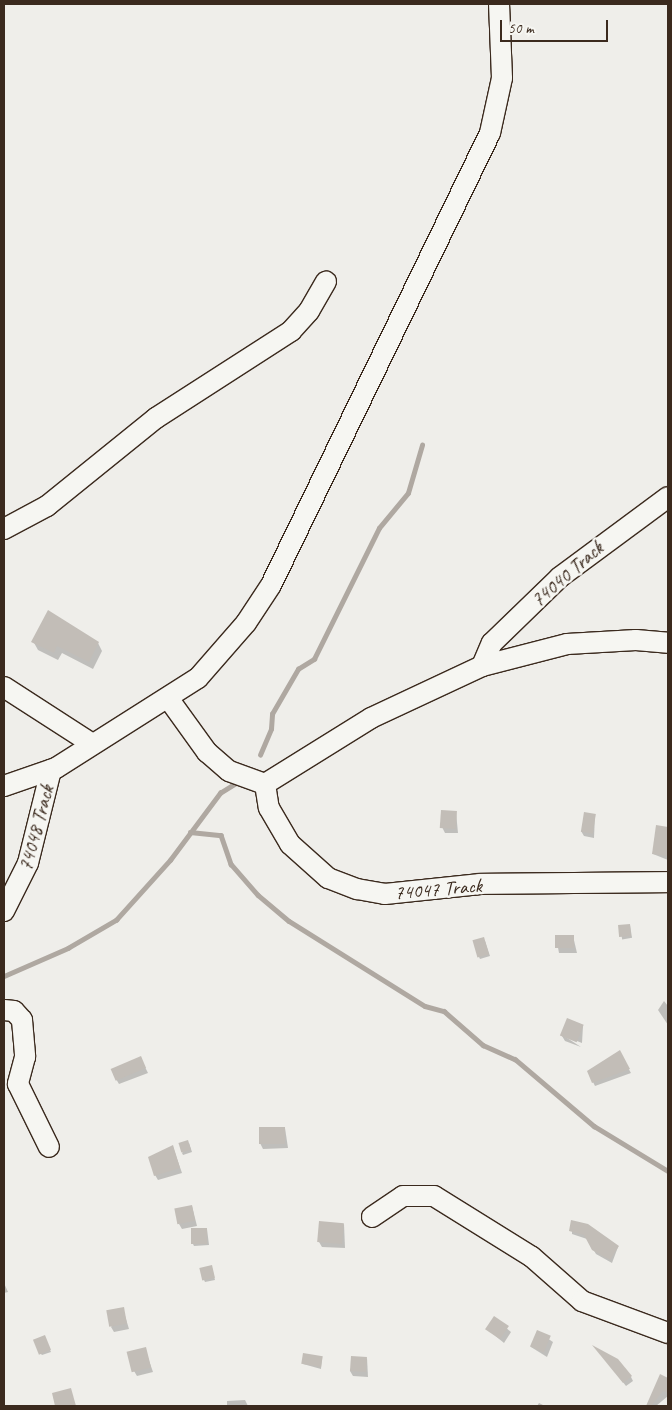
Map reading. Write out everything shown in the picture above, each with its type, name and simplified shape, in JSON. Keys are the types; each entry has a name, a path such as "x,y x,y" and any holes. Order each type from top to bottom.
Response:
{"street":[{"path":"4,786 51,770 91,743 168,698 222,654 271,586 472,175 490,132 502,78 499,4"},
{"path":"4,529 47,506 156,418 291,330 309,311 326,281"},
{"name":"74040 Track","path":"482,666 492,643 560,578 668,497"},
{"path":"168,698 207,752 229,771 259,783 371,718 482,666 567,644 636,640 668,643"},
{"path":"4,687 91,743"},
{"name":"74048 Track","path":"4,910 28,863 51,770"},
{"name":"74047 Track","path":"259,783 269,808 290,844 328,878 357,889 386,894 480,884 668,882"},
{"path":"4,1010 14,1011 22,1020 25,1057 18,1084 49,1147"},
{"path":"372,1217 403,1196 434,1196 532,1257 582,1300 668,1333"}],"building":[{"path":"48,610 99,642 89,662 57,646 54,653 31,642"},
{"path":"441,810 457,811 456,829 440,828"},
{"path":"584,812 596,814 593,834 581,832"},
{"path":"656,825 668,827 667,856 652,854"},
{"path":"630,924 631,936 619,937 618,925"},
{"path":"555,935 574,935 574,948 555,948"},
{"path":"484,937 489,954 477,958 472,940"},
{"path":"567,1018 584,1025 577,1042 560,1036"},
{"path":"620,1050 630,1069 592,1083 587,1071"},
{"path":"141,1056 146,1068 116,1081 111,1069"},
{"path":"259,1127 285,1127 285,1144 259,1144"},
{"path":"188,1140 191,1150 181,1152 178,1143"},
{"path":"173,1145 180,1168 154,1176 148,1157"},
{"path":"192,1205 195,1221 177,1224 174,1208"},
{"path":"571,1220 588,1224 619,1246 610,1260 592,1250 584,1235 569,1231"},
{"path":"319,1221 344,1223 342,1244 317,1242"},
{"path":"191,1228 207,1228 207,1244 191,1244"},
{"path":"212,1265 215,1278 202,1281 199,1268"},
{"path":"124,1307 127,1324 109,1327 106,1310"},
{"path":"494,1316 509,1326 500,1339 485,1329"},
{"path":"537,1330 551,1336 544,1352 530,1347"},
{"path":"45,1335 51,1350 39,1355 33,1340"},
{"path":"592,1345 618,1359 632,1376 623,1383"},
{"path":"146,1347 151,1367 132,1372 127,1352"},
{"path":"303,1353 323,1356 321,1367 301,1364"},
{"path":"351,1356 367,1357 366,1372 350,1371"},
{"path":"660,1374 668,1378 668,1393 663,1391 651,1406 646,1406"},
{"path":"71,1388 76,1406 55,1406 52,1393"}],"waterway":[{"path":"260,755 271,729 272,714 298,669 314,659 379,528 408,493 422,445"},
{"path":"4,976 68,948 116,920 170,860 220,793 236,783"},
{"path":"190,832 221,835 231,864 258,895 289,921 425,1006 444,1011 483,1045 515,1059 594,1126 668,1171"}]}
